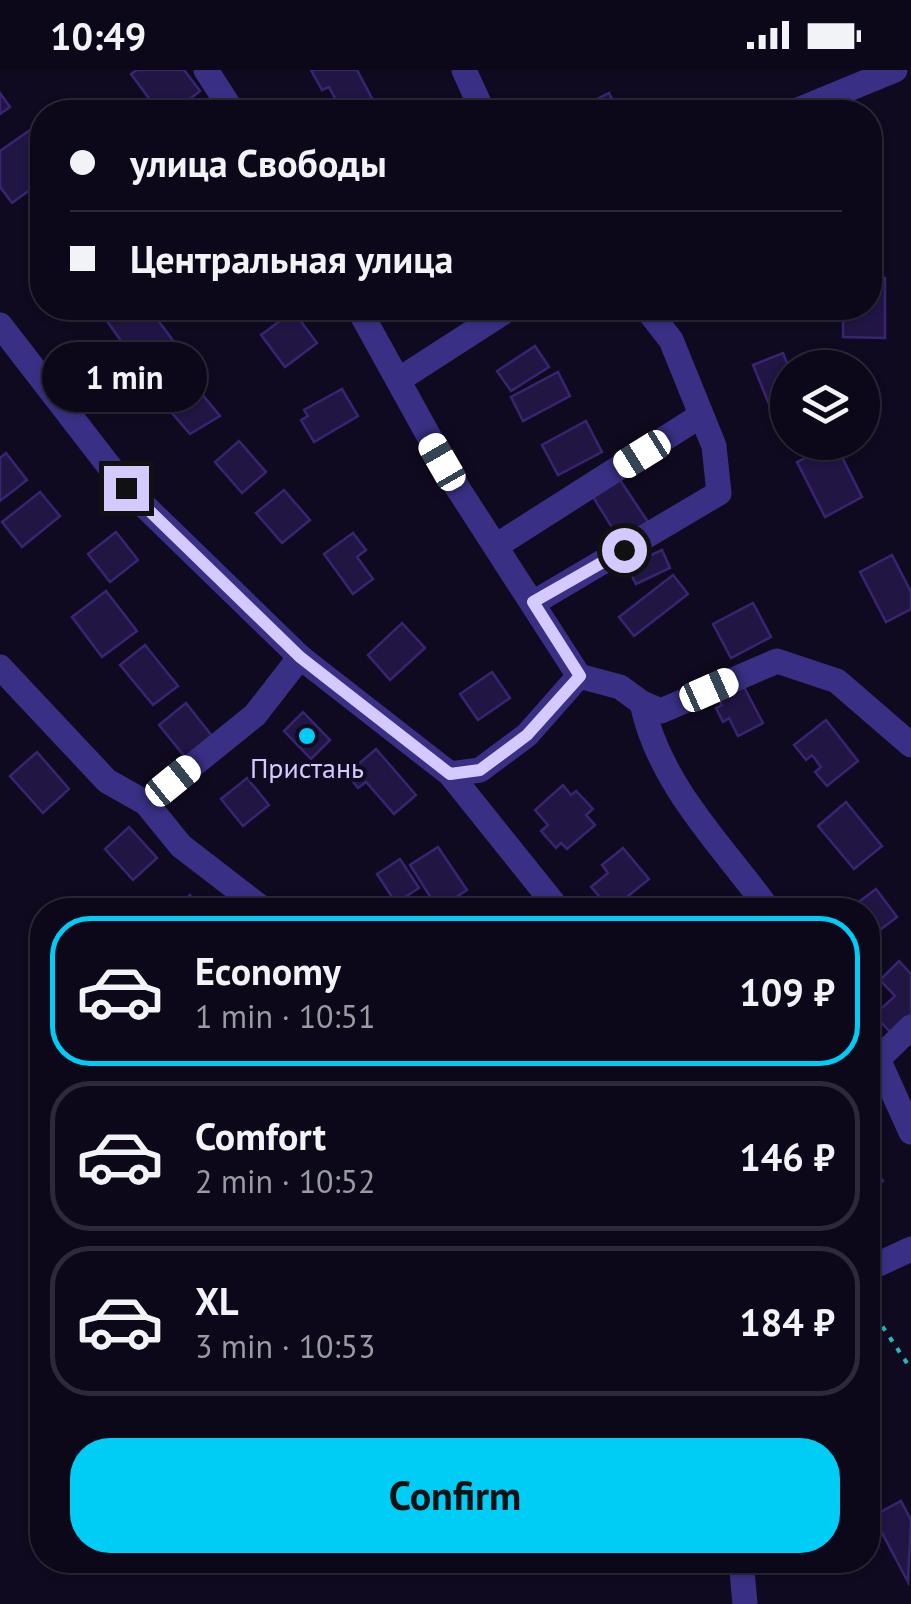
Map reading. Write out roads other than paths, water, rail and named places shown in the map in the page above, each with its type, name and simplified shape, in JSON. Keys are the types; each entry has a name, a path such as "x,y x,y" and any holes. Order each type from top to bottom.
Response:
{"street":[{"path":"206,70 225,100"},
{"path":"464,70 478,100"},
{"path":"822,100 895,70"},
{"path":"365,320 400,379 422,428 580,676 620,687 661,711 778,661 837,681 911,745"},
{"path":"400,379 491,320"},
{"path":"538,612 714,500 721,485 714,446 671,340 655,320"},
{"path":"0,325 126,488 300,657 450,774 549,898"},
{"path":"496,546 700,416"},
{"path":"146,803 255,715 300,657"},
{"path":"0,667 108,782 146,803 181,846 248,898"},
{"path":"450,774 480,770 527,735 580,676"},
{"path":"642,703 647,728 676,787 760,898"},
{"path":"880,1047 911,1027"},
{"path":"880,1068 911,1132"},
{"path":"880,1263 911,1250"},
{"path":"736,1600 739,1573"}],"place":[{"name":"Пристань","path":"307,736"}]}
